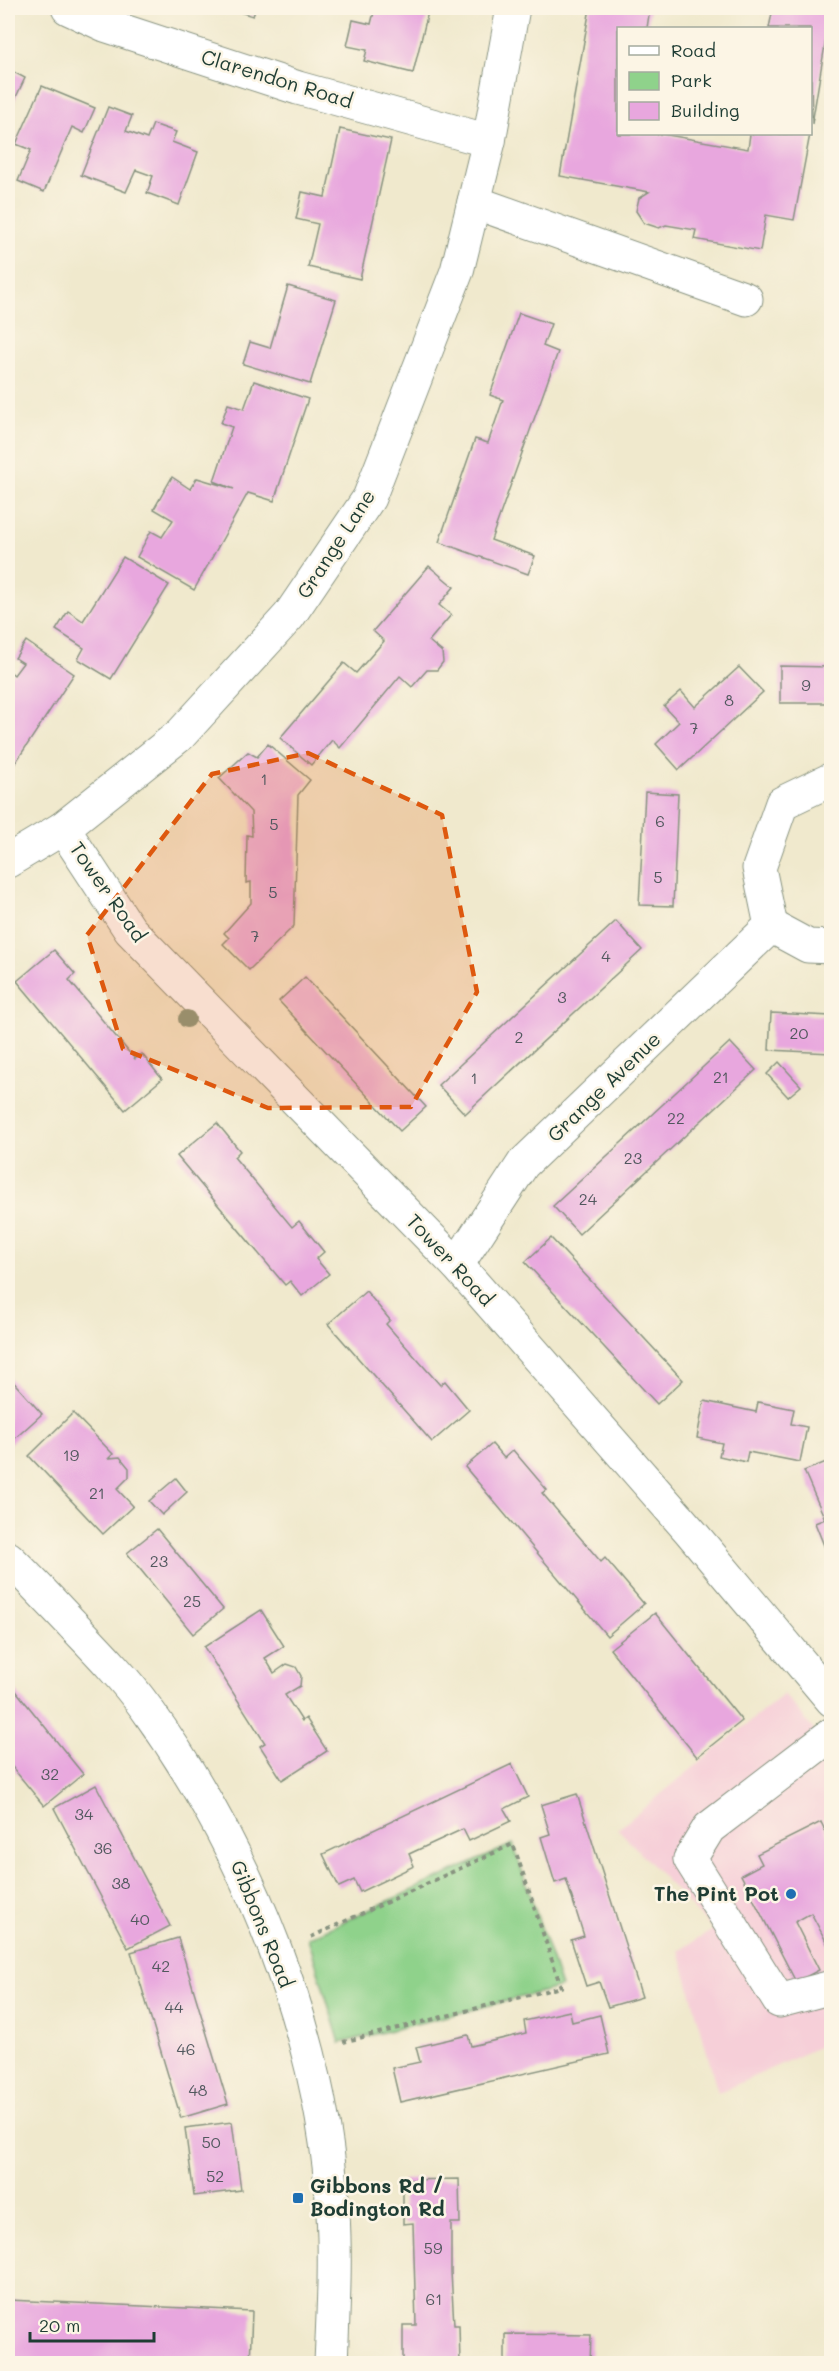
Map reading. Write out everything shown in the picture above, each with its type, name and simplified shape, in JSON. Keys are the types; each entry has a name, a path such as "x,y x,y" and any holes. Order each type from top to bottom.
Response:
{"street":[{"name":"Clarendon Road","path":"68,8 105,25 287,84 489,141"},
{"name":"Grange Lane","path":"8,861 63,828 180,734 289,616 369,498 457,271 489,141 513,8"},
{"path":"474,202 746,299"},
{"path":"831,779 782,803 759,868 771,926 808,946 831,947"},
{"name":"Tower Road","path":"63,828 130,930 457,1265 689,1530 831,1701"},
{"name":"Grange Avenue","path":"457,1265 524,1164 771,926"},
{"name":"Gibbons Road","path":"8,1558 104,1658 144,1706 179,1755 214,1813 276,1953 307,2051 326,2146 333,2214 334,2283 331,2364"},
{"path":"831,1734 709,1828 690,1858 779,2001 831,1987"}],"path":[{"path":"276,1953 513,1844 561,1987 307,2051"}],"highlighted area":[{"path":"308,753 442,815 477,992 411,1107 268,1108 123,1049 87,935 212,774"}],"shaded area":[{"path":"784,1694 831,1751 831,2041 718,2093 679,1950 713,1930 618,1829"}],"green space":[{"path":"513,1844 561,1987 340,2043 308,1938"}],"building":[{"path":"227,8 256,8 253,16"},
{"path":"375,8 429,8 413,73 364,61 367,50 347,46 353,20 371,24"},
{"path":"590,8 650,8 647,27 617,27 617,135 668,135 748,149 750,135 810,135 794,220 766,215 760,251 694,239 696,230 666,225 659,228 644,223 636,211 639,198 649,192 560,176"},
{"path":"773,8 831,8 812,124 812,27 769,27"},
{"path":"8,69 25,78 8,114"},
{"path":"42,86 95,108 84,133 72,127 44,192 18,181 31,150 16,144"},
{"path":"108,107 132,116 126,131 147,139 153,124 176,132 172,142 198,152 179,205 147,193 153,176 136,170 126,192 81,175"},
{"path":"340,129 391,140 360,279 308,267 318,224 296,219 302,192 325,197"},
{"path":"288,286 336,300 310,384 243,364 250,342 270,348"},
{"path":"519,313 551,324 543,346 558,352 491,540 535,556 528,574 439,542 475,439 488,443 503,400 490,395"},
{"path":"254,381 308,399 274,501 248,493 194,590 137,557 151,531 162,537 173,520 154,509 172,477 190,489 197,478 234,489 214,481 232,427 221,423 228,404 244,409"},
{"path":"123,557 169,585 111,679 78,659 84,648 56,630 68,611 83,621"},
{"path":"429,566 454,587 439,605 451,615 429,641 442,652 443,662 437,670 427,670 412,687 400,676 340,748 332,740 311,765 280,738 344,663 356,673 384,641 373,631"},
{"path":"26,641 74,674 8,774 8,670 14,675 23,663 15,658"},
{"path":"780,666 831,667 831,703 780,703"},
{"path":"739,667 763,692 679,770 656,744 679,722 664,706 681,691 695,707"},
{"path":"268,744 310,780 298,795 294,926 249,970 223,944 229,938 224,933 251,903 251,882 246,883 247,835 252,836 251,812 219,778 248,752 257,757"},
{"path":"645,792 678,794 673,906 639,905"},
{"path":"616,921 642,950 465,1114 438,1085"},
{"path":"54,950 75,974 69,980 128,1051 135,1059 142,1054 162,1079 125,1110 17,981"},
{"path":"305,977 426,1107 400,1131 279,1001"},
{"path":"771,1013 831,1016 831,1053 769,1050"},
{"path":"730,1042 756,1070 579,1234 553,1206"},
{"path":"779,1062 801,1086 788,1097 767,1074"},
{"path":"217,1123 240,1151 234,1157 292,1227 299,1221 324,1252 316,1259 329,1274 302,1296 290,1281 285,1285 177,1156"},
{"path":"551,1238 683,1380 657,1404 525,1262"},
{"path":"366,1291 390,1320 386,1324 440,1385 445,1381 469,1410 432,1442 328,1324"},
{"path":"8,1376 42,1414 10,1443 8,1441"},
{"path":"704,1401 756,1412 758,1402 794,1409 791,1424 807,1427 800,1462 748,1452 746,1462 719,1456 722,1443 697,1438"},
{"path":"73,1413 113,1454 109,1458 120,1457 129,1468 129,1477 117,1489 133,1506 103,1534 29,1456"},
{"path":"492,1444 504,1458 513,1450 547,1490 542,1493 601,1562 605,1558 644,1604 607,1636 465,1467"},
{"path":"831,1460 831,1545 825,1548 815,1523 825,1519 804,1471"},
{"path":"176,1478 187,1492 162,1515 149,1501"},
{"path":"157,1529 223,1609 193,1634 127,1553"},
{"path":"261,1610 284,1646 265,1658 274,1673 287,1664 296,1667 301,1676 300,1686 285,1695 302,1721 306,1718 327,1751 282,1780 260,1746 265,1743 204,1647"},
{"path":"655,1613 742,1721 697,1757 610,1649"},
{"path":"8,1681 83,1774 44,1806 8,1762"},
{"path":"512,1764 528,1797 504,1809 511,1821 469,1841 463,1829 409,1854 414,1866 360,1892 354,1880 339,1887 323,1854"},
{"path":"96,1785 170,1926 128,1948 54,1808"},
{"path":"577,1794 642,1997 608,2007 599,1982 586,1986 571,1940 584,1936 566,1879 555,1883 541,1837 550,1834 541,1805"},
{"name":"The Pint Pot","path":"821,1822 831,1843 831,1943 828,1945 811,1913 795,1922 819,1970 796,1982 741,1875 762,1864 757,1854"},
{"path":"178,1938 228,2104 181,2118 131,1952"},
{"path":"570,2011 572,2022 600,2015 609,2054 400,2102 392,2068 420,2062 416,2047 468,2035 471,2046 526,2033 524,2021"},
{"path":"232,2122 241,2190 194,2196 185,2128"},
{"path":"459,2179 460,2223 451,2223 451,2272 454,2325 459,2325 460,2364 403,2364 403,2325 416,2325 413,2223 403,2224 403,2180"},
{"path":"8,2300 252,2311 250,2364 8,2362"},
{"path":"505,2334 591,2335 590,2364 505,2364"}],"place":[{"name":"The Pint Pot","path":"791,1894"},
{"name":"Gibbons Rd / Bodington Rd","path":"298,2198"}]}
